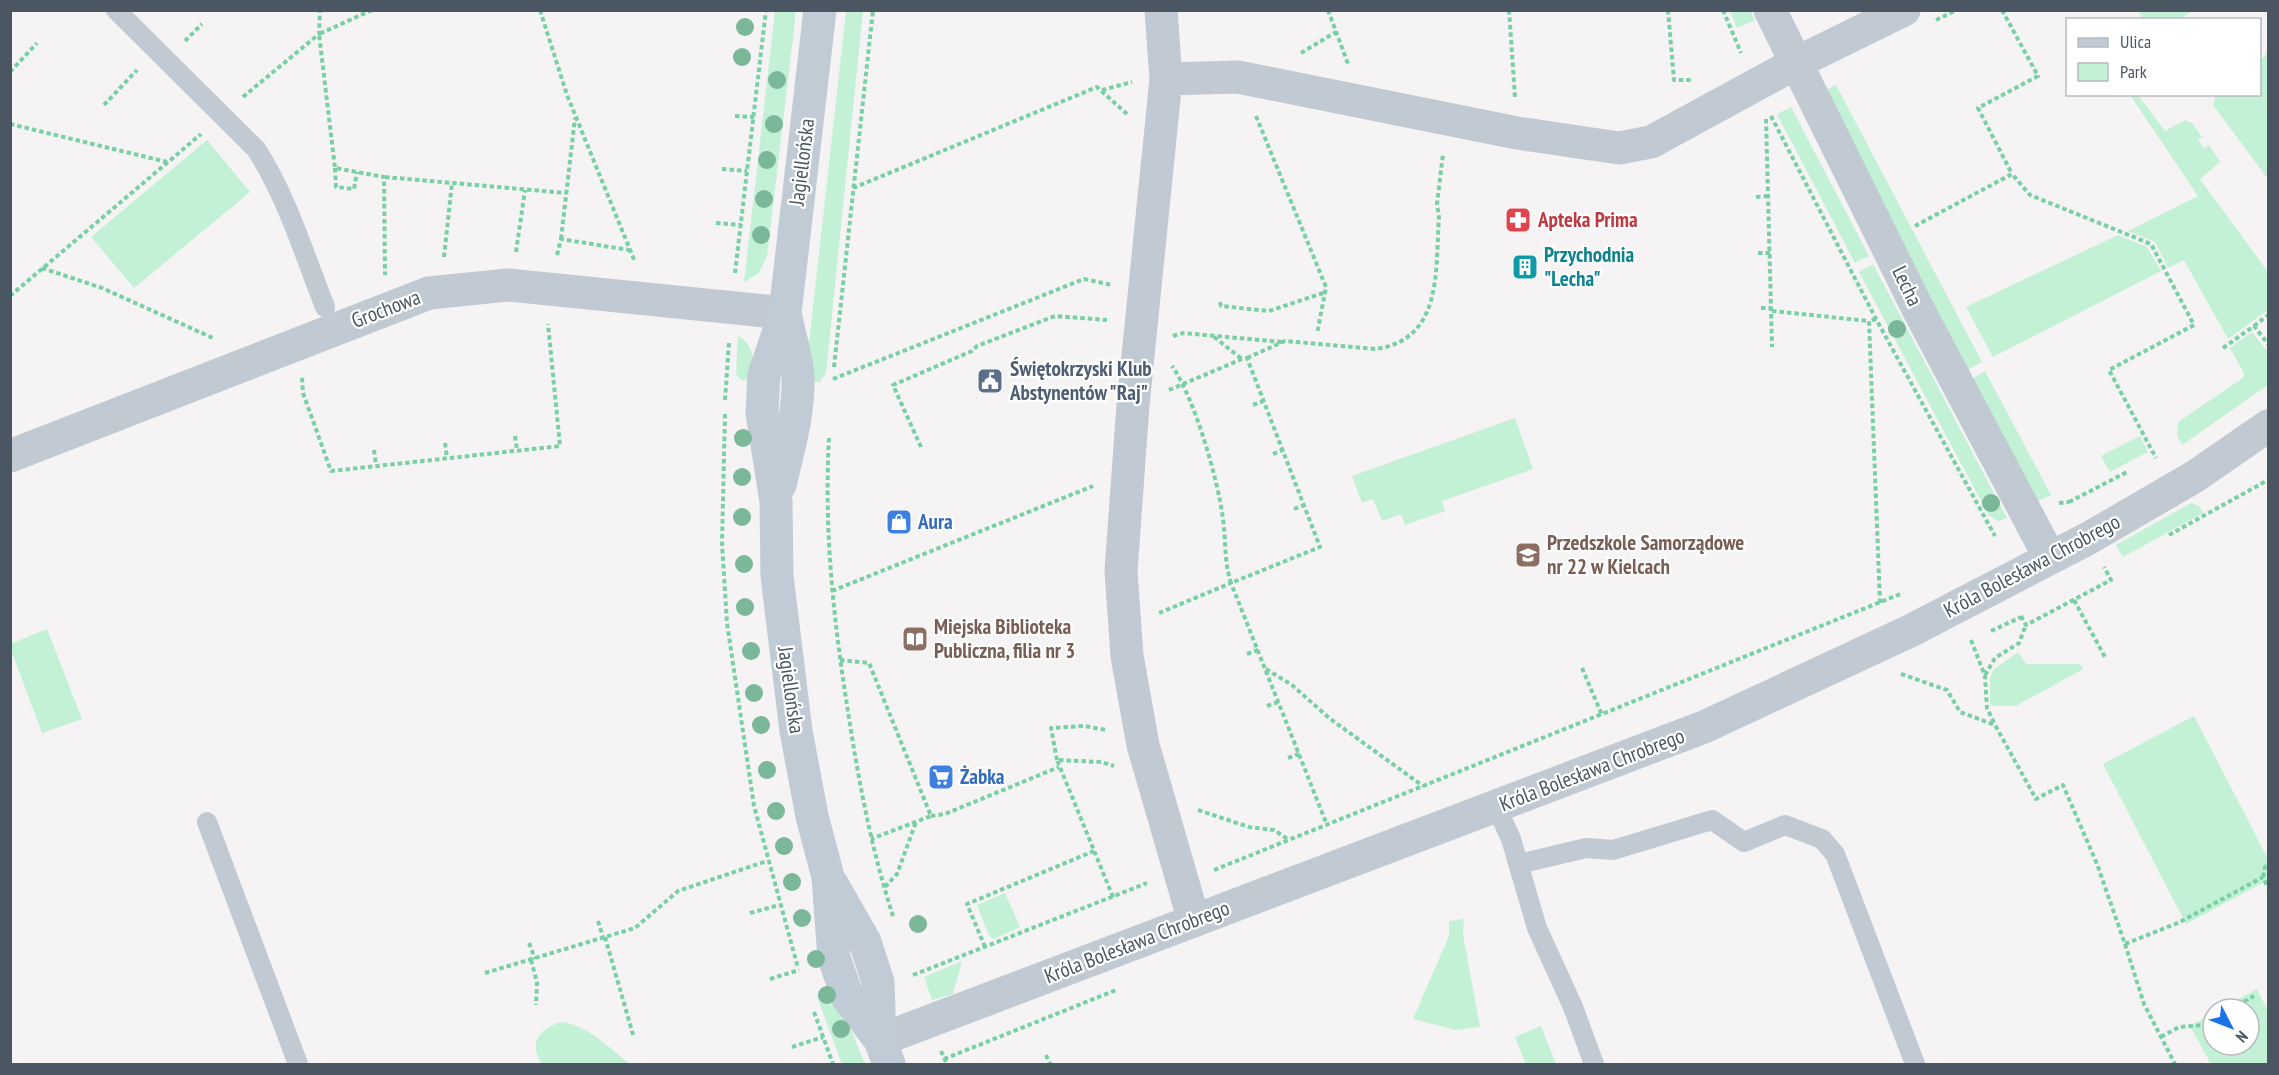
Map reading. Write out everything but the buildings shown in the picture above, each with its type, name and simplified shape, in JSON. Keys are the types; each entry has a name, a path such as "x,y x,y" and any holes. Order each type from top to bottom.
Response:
{"street":[{"name":"Jagiellońska","path":"820,10 785,313 765,368 762,387 763,422 776,501 777,576 796,730 812,816 828,877 836,966 848,998 885,1052"},
{"path":"1161,10 1166,79 1153,332 1133,405 1121,571 1127,656 1141,734 1194,921"},
{"name":"Lecha","path":"1770,10 1918,309 2050,558"},
{"path":"1166,79 1238,77 1517,133 1608,148 1651,142 1796,63 1904,10"},
{"name":"Grochowa","path":"10,456 429,293 508,285 785,313"},
{"name":"Króla Bolesława Chrobrego","path":"885,1052 1194,921 1704,727 1910,631 2050,558 2187,481 2267,430"}],"lane":[{"path":"116,10 256,149 271,172 325,307"},
{"path":"1496,806 1519,864 1537,928 1573,1007 1594,1065"},
{"path":"1519,864 1586,848 1613,850 1712,820 1744,842 1785,825 1822,839 1835,854 1915,1065"},
{"path":"207,822 298,1065"}],"path":[{"path":"320,10 319,33 336,187 354,189 357,172"},
{"path":"10,296 319,33 372,10"},
{"path":"540,10 575,116 636,266"},
{"path":"734,284 766,10"},
{"path":"832,386 873,10"},
{"path":"1328,10 1349,68"},
{"path":"1509,10 1517,133"},
{"path":"1668,10 1674,80 1697,81"},
{"path":"1723,10 1742,54"},
{"path":"1935,21 1957,10"},
{"path":"2002,10 2038,76 1978,108 2012,174 2030,195 2151,244 2194,325 2109,370 2156,458"},
{"path":"182,44 202,24"},
{"path":"1296,56 1336,32"},
{"path":"10,72 37,44"},
{"path":"104,105 141,66"},
{"path":"853,188 1097,87 1128,115"},
{"path":"1767,109 1876,319 1995,536"},
{"path":"1256,114 1326,287 1323,292 1317,334"},
{"path":"561,239 575,116"},
{"path":"735,116 754,117"},
{"path":"1766,116 1772,347"},
{"path":"10,124 168,163"},
{"path":"921,447 893,385 972,351 977,346 1055,316 1153,332 1375,349 1388,348 1401,342 1423,322 1430,309 1433,296 1439,217 1437,204 1444,147"},
{"path":"335,168 384,177 566,194"},
{"path":"722,169 747,171"},
{"path":"1915,226 2012,174"},
{"path":"384,177 385,284"},
{"path":"443,268 452,183"},
{"path":"515,263 525,190"},
{"path":"1756,197 1768,196"},
{"path":"1910,216 1920,236"},
{"path":"716,223 741,225"},
{"path":"1758,253 1770,253"},
{"path":"42,268 102,288 222,342"},
{"path":"833,379 1084,279 1118,287"},
{"path":"1220,302 1221,306 1269,311 1323,292"},
{"path":"1761,308 1869,321 1876,319"},
{"path":"2223,348 2268,315"},
{"path":"302,373 303,393 331,471 560,446 548,318"},
{"path":"1869,321 1880,603"},
{"path":"2254,326 2268,344"},
{"path":"729,336 722,543 728,622 754,806 779,905 801,977"},
{"path":"1213,336 1242,359"},
{"path":"1133,405 1282,342"},
{"path":"1125,628 1320,547 1247,357"},
{"path":"1169,362 1183,384 1221,503 1225,565 1231,583 1327,825"},
{"path":"1253,405 1264,401"},
{"path":"830,426 828,494 832,591 840,660 859,786 871,839 895,923"},
{"path":"515,436 517,450"},
{"path":"445,443 447,458"},
{"path":"374,450 376,465"},
{"path":"1273,454 1283,450"},
{"path":"2163,538 2268,480"},
{"path":"832,591 1100,483"},
{"path":"2054,492 2060,503 2069,502"},
{"path":"1294,509 1304,505"},
{"path":"1985,676 1995,658 2019,643 2026,625 2111,580 2102,563"},
{"path":"2105,570 2115,564"},
{"path":"913,975 1179,870 1210,872 1913,588"},
{"path":"2074,600 2106,659"},
{"path":"2016,608 2026,625"},
{"path":"1971,640 1985,676 1987,708 2036,799 2063,785 2097,864 2144,1004 2175,1065"},
{"path":"1247,654 1258,650"},
{"path":"840,660 869,663 931,816"},
{"path":"1582,668 1602,715"},
{"path":"1265,669 1292,685 1329,718 1424,787"},
{"path":"1900,674 1947,690 1960,712 1995,725"},
{"path":"1268,706 1278,702"},
{"path":"1288,758 1299,754"},
{"path":"1113,897 1056,760 1101,762 1120,767"},
{"path":"871,839 931,816 945,814 1059,767"},
{"path":"1155,786 1194,808 1249,827 1274,830 1289,840"},
{"path":"884,887 897,874 916,822"},
{"path":"985,947 967,904 1094,851"},
{"path":"485,973 635,928 678,891 768,861"},
{"path":"2268,865 2265,867 2263,877 2268,888"},
{"path":"2125,944 2180,922 2263,877"},
{"path":"750,913 779,905"},
{"path":"598,921 634,1038"},
{"path":"530,943 537,982 536,1005"},
{"path":"910,967 916,983"},
{"path":"770,979 799,970"},
{"path":"812,1006 833,1065"},
{"path":"2161,1037 2179,1028 2201,1025"},
{"path":"792,1047 823,1037"},
{"path":"1046,1055 1050,1065"}],"green space":[{"path":"775,11 795,11 795,21 767,256 759,273 744,282"},
{"path":"846,11 863,11 826,373 820,382 814,382 809,343"},
{"path":"1730,11 1750,11 1755,20 1737,28"},
{"path":"2138,11 2192,11 2182,18 2143,18"},
{"path":"2268,53 2268,179 2213,105 2216,96 2261,96 2261,59"},
{"path":"1836,85 1982,362 1966,371 1824,91"},
{"path":"2131,96 2139,96 2165,131 2185,120 2192,123 2202,137 2198,140 2204,148 2209,145 2220,162 2200,179 2268,272 2268,310 2228,339 2184,260 2168,268 2155,242 2128,231 2198,196"},
{"path":"1791,107 1869,256 1855,263 1777,114"},
{"path":"207,140 250,192 134,288 91,237"},
{"path":"2118,235 2147,247 2161,271 1993,357 1966,307"},
{"path":"1873,264 2007,518 1998,521 1989,516 1859,272"},
{"path":"2252,332 2268,352 2268,385 2182,445 2177,435 2178,422 2243,378 2244,373 2230,348"},
{"path":"738,335 748,345 753,356 753,381 741,380 736,374"},
{"path":"1985,371 2051,495 2038,501 1972,379"},
{"path":"1515,418 1533,469 1442,501 1445,511 1405,525 1401,514 1382,521 1373,499 1362,503 1352,476"},
{"path":"2140,436 2148,452 2110,472 2101,456"},
{"path":"2191,503 2199,506 2203,513 2123,557 2116,545"},
{"path":"47,629 82,719 42,733 10,644"},
{"path":"2018,652 2026,664 2080,664 2083,669 2016,706 1993,706 1990,704 1990,678 1993,670"},
{"path":"2194,716 2268,859 2268,880 2186,924 2103,764"},
{"path":"1005,893 1020,927 994,939 989,936 977,905"},
{"path":"1464,919 1463,935 1480,1027 1456,1030 1413,1019 1449,936 1449,921"},
{"path":"962,961 953,994 932,1000 924,977"},
{"path":"830,987 835,990 865,1064 842,1064 817,997 820,992"},
{"path":"2257,989 2261,997 2243,997"},
{"path":"2261,997 2268,1011 2268,1064 2211,1064 2207,1057 2261,1057"},
{"path":"2201,1020 2201,1046 2190,1026"},
{"path":"560,1022 570,1023 588,1032 630,1064 542,1064 536,1050 538,1038 546,1029"},
{"path":"1541,1026 1556,1064 1526,1064 1515,1037"}],"place":[{"name":"Apteka Prima","path":"1518,220"},
{"name":"Przychodnia \"Lecha\"","path":"1525,267"},
{"name":"Świętokrzyski Klub Abstynentów \"Raj\"","path":"990,381"},
{"name":"Aura","path":"899,522"},
{"name":"Przedszkole Samorządowe nr 22 w Kielcach","path":"1528,555"},
{"name":"Miejska Biblioteka Publiczna, filia nr 3","path":"915,639"},
{"name":"Żabka","path":"941,777"}]}
